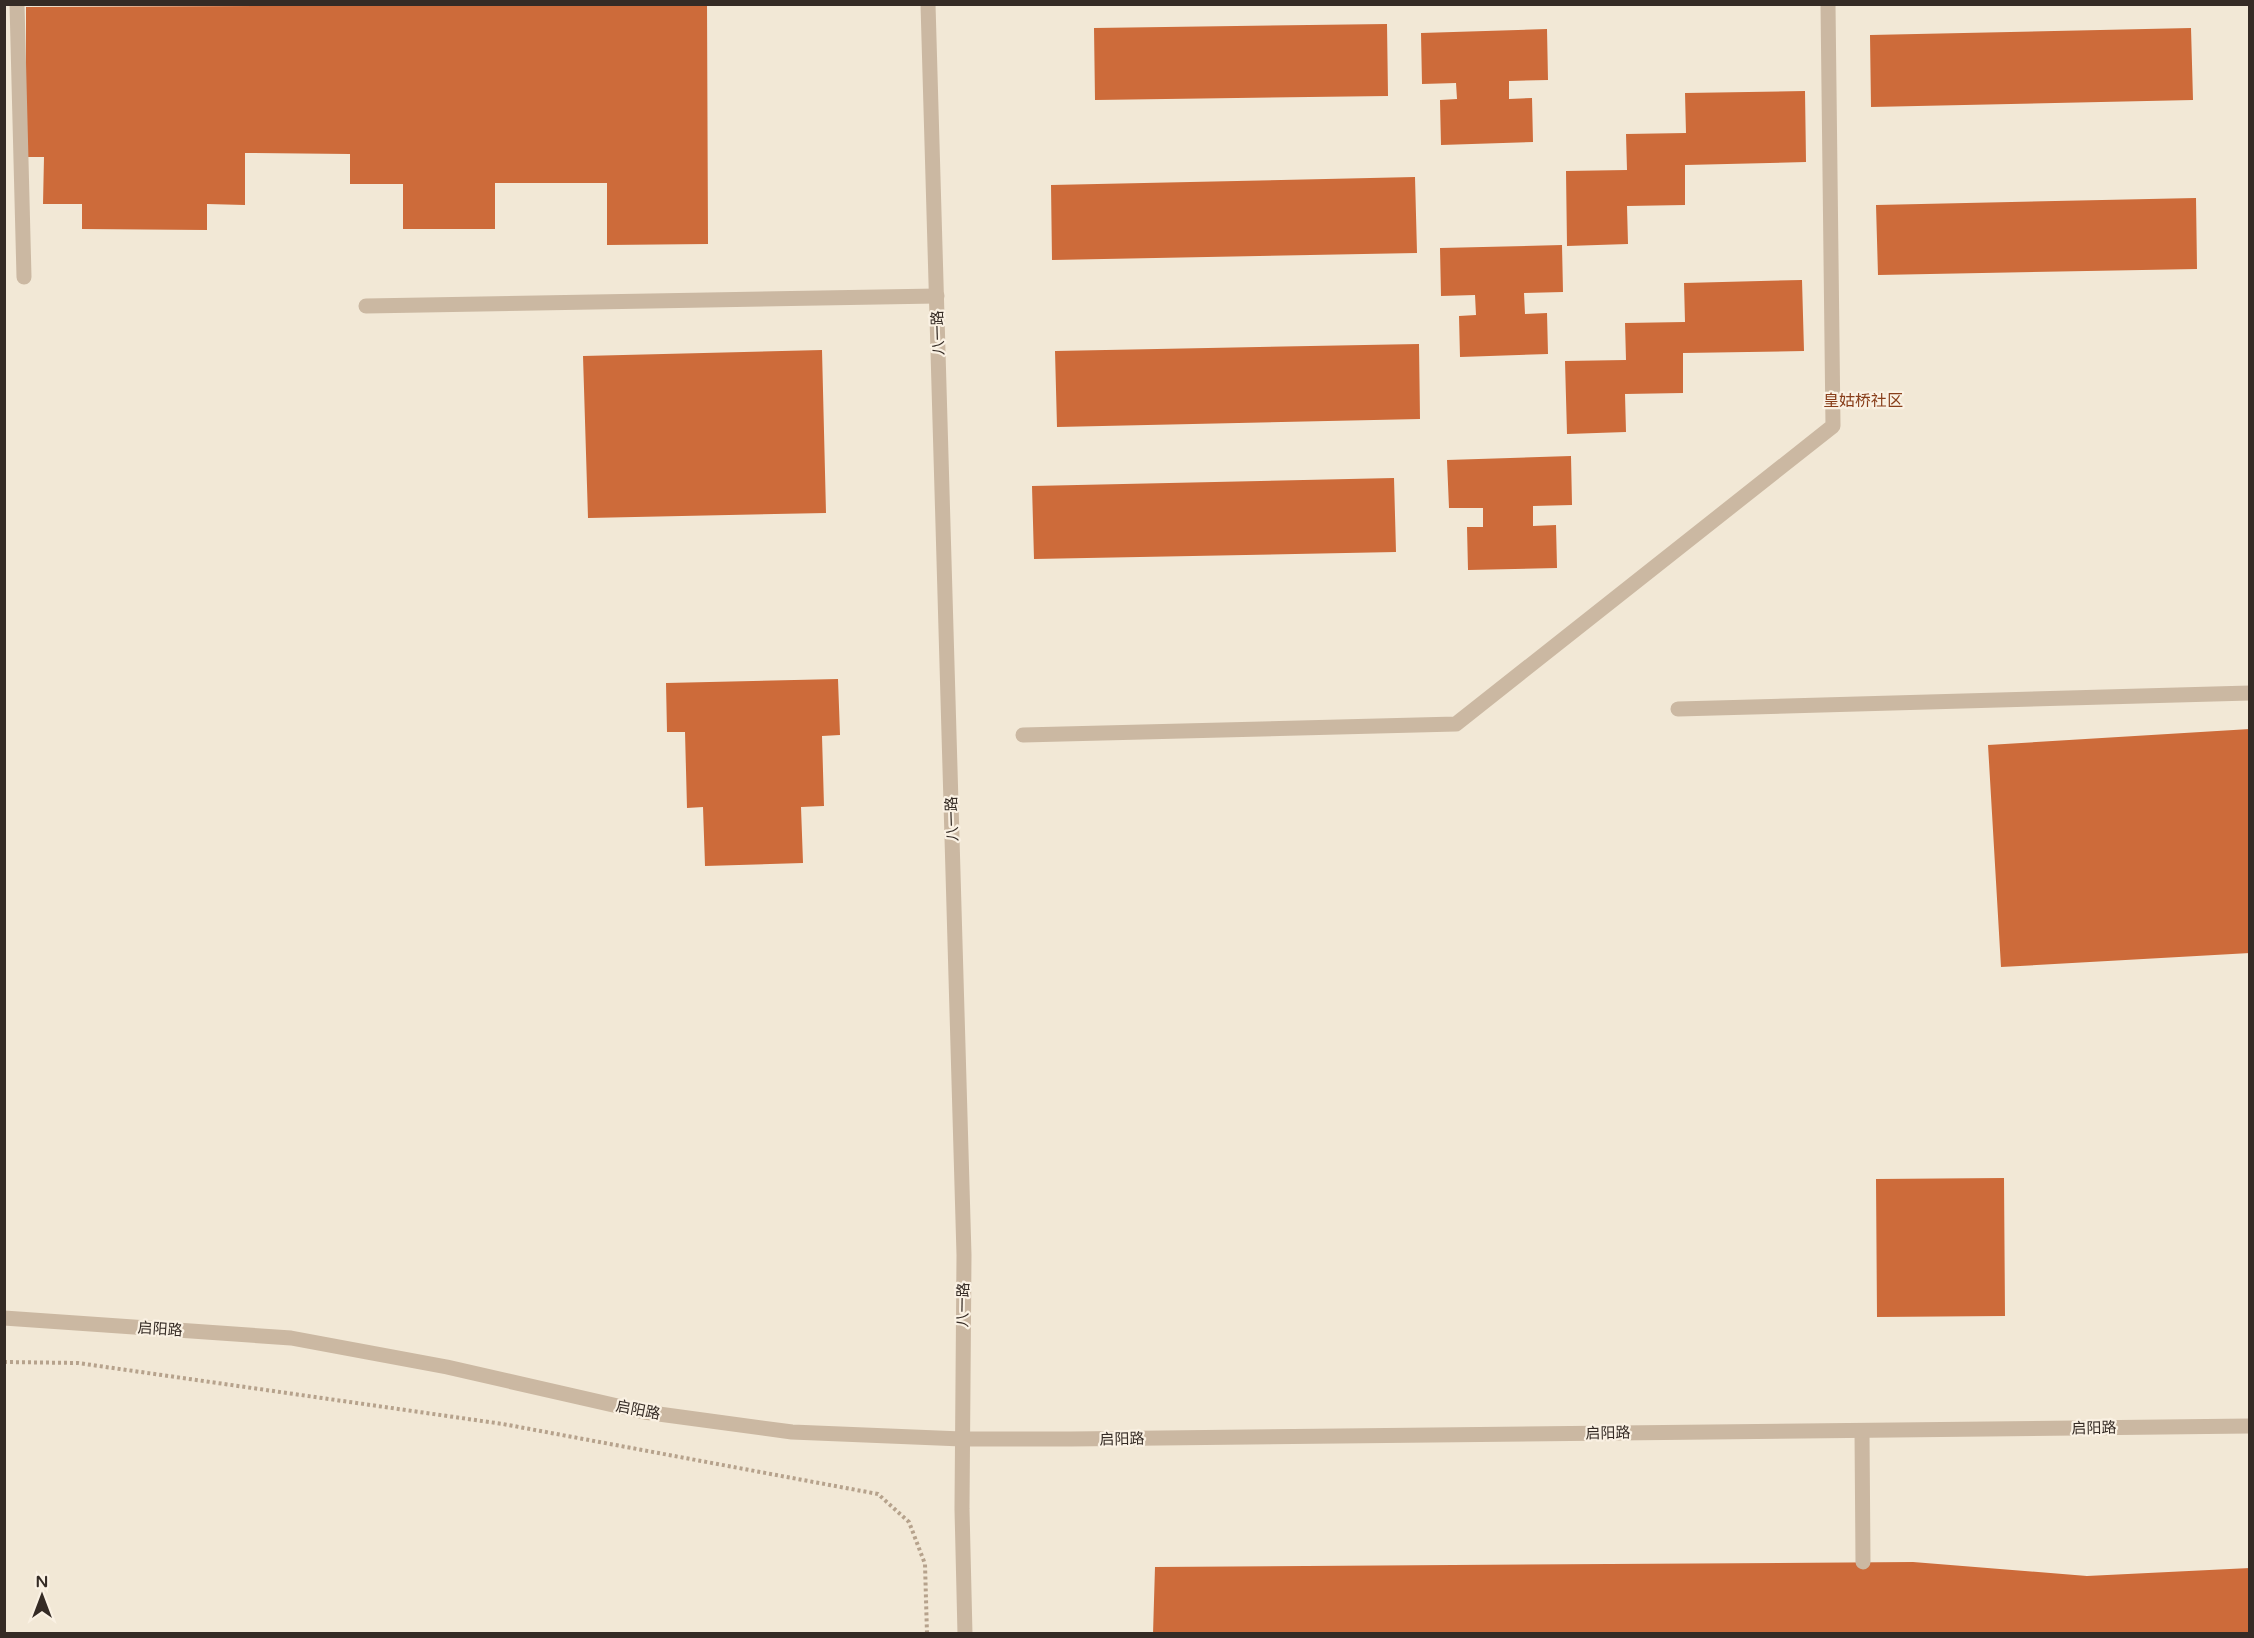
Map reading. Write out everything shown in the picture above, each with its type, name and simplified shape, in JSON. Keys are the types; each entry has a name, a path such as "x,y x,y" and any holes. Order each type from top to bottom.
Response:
{"street":[{"path":"17,4 24,277"},
{"name":"八一路","path":"928,4 964,1255 962,1439 965,1634"},
{"path":"1023,735 1456,724 1833,426 1828,4"},
{"path":"366,306 937,296"},
{"path":"1678,709 2250,693"},
{"name":"启阳路","path":"4,1318 291,1338 447,1367 644,1412 792,1432 962,1439 1071,1439 2250,1426"},
{"path":"1862,1431 1863,1562"}],"path":[{"path":"4,1362 78,1363 491,1422 878,1494 909,1522 925,1564 927,1634"}],"building":[{"path":"707,4 708,244 607,245 607,183 495,183 495,229 403,229 403,184 350,184 350,154 245,153 245,205 207,204 207,230 82,229 82,204 43,204 44,157 26,157 26,7"},
{"path":"1387,24 1388,96 1095,100 1094,28"},
{"path":"2191,28 2193,100 1871,107 1870,35"},
{"path":"1547,29 1548,80 1509,81 1509,99 1532,98 1533,142 1441,145 1440,100 1457,99 1456,83 1422,84 1421,33"},
{"path":"1805,91 1806,162 1685,165 1685,205 1627,206 1628,244 1567,246 1566,171 1627,170 1626,134 1686,133 1685,93"},
{"path":"1415,177 1417,253 1052,260 1051,185"},
{"path":"2196,198 2197,269 1878,275 1876,205"},
{"path":"1562,245 1563,292 1524,293 1525,314 1547,313 1548,354 1460,357 1459,316 1476,315 1475,295 1441,296 1440,248"},
{"path":"1802,280 1804,351 1683,353 1683,393 1625,394 1626,432 1567,434 1565,361 1626,360 1625,323 1685,322 1684,283"},
{"path":"1419,344 1420,419 1057,427 1055,351"},
{"path":"822,350 826,513 588,518 583,356"},
{"path":"1571,456 1572,505 1533,506 1533,526 1556,525 1557,568 1468,570 1467,527 1483,527 1483,508 1449,508 1447,460"},
{"path":"1394,478 1396,552 1034,559 1032,486"},
{"path":"838,679 840,735 822,736 824,806 801,807 803,863 705,866 703,807 687,808 685,732 667,732 666,683"},
{"path":"2250,729 2250,953 2001,967 1988,745"},
{"path":"2004,1178 2005,1316 1877,1317 1876,1179"},
{"path":"1913,1562 2087,1576 2250,1568 2250,1634 1153,1634 1155,1567"}],"district":[{"name":"皇姑桥社区","path":"1863,401"}]}
